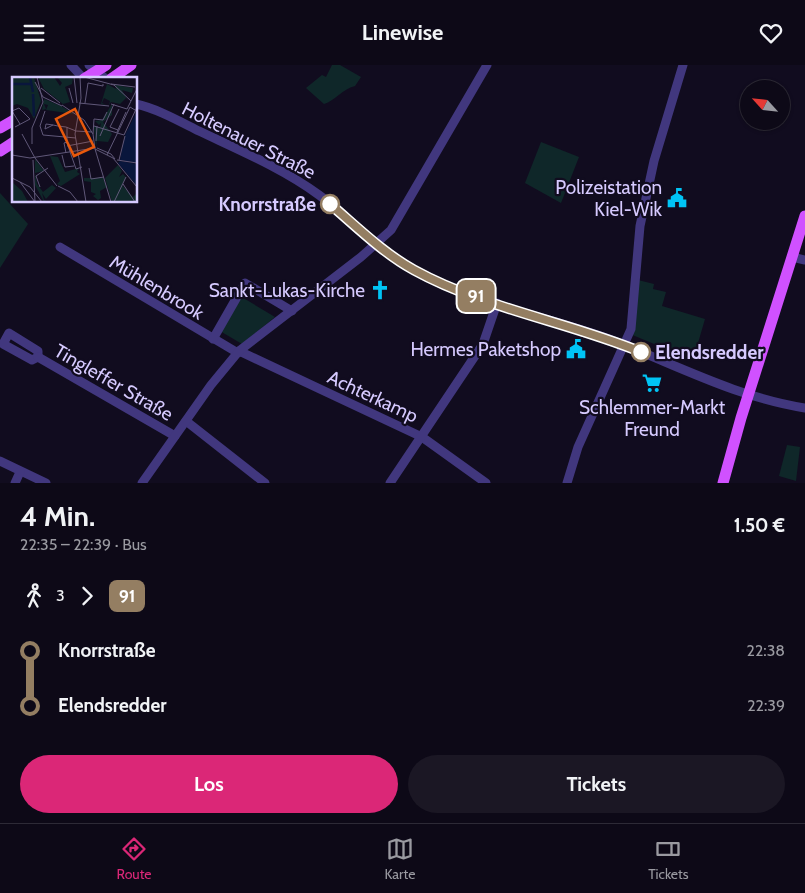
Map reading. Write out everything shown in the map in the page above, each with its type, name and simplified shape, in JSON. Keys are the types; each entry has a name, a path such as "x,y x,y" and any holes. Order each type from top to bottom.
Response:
{"main road":[{"path":"114,77 131,65"},
{"path":"86,77 97,67"},
{"path":"0,128 12,121"},
{"path":"0,151 12,143"},
{"path":"724,483 749,395 805,216"}],"street":[{"path":"71,65 82,77"},
{"path":"142,483 238,352 292,311 391,230 487,65"},
{"path":"567,483 578,447 631,329 639,232 647,190 683,65"},
{"name":"Holtenauer Straße","path":"138,104 254,157 299,182 326,201 393,257 423,275 497,303 625,345 695,376 749,395 774,403 805,408"},
{"name":"Mühlenbrook","path":"60,247 238,352"},
{"path":"792,257 805,260"},
{"path":"214,339 245,283 292,311"},
{"path":"390,483 483,344 497,303"},
{"name":"Achterkamp","path":"238,352 422,437 486,483"},
{"name":"Tingleffer Straße","path":"38,357 175,436"},
{"path":"186,421 265,483"},
{"path":"0,461 46,483"},
{"path":"15,483 20,472"}],"green space":[{"path":"332,65 340,65 361,77 355,86 324,104 306,88 322,75 326,77"},
{"path":"541,142 579,157 561,203 525,183"},
{"path":"0,193 28,224 0,268"},
{"path":"634,279 654,284 653,289 666,292 662,306 705,319 693,360 630,334"},
{"path":"240,296 275,317 242,344 220,331"},
{"path":"787,445 800,447 796,481 779,476"}],"bus line":[{"name":"91","path":"330,204 386,252 423,275 456,289 608,339 641,352"}],"place":[{"name":"Polizeistation Kiel-Wik","path":"677,198"},
{"name":"Knorrstraße","path":"330,204"},
{"name":"Sankt-Lukas-Kirche","path":"380,290"},
{"name":"Hermes Paketshop","path":"576,349"},
{"name":"Elendsredder","path":"641,352"},
{"name":"Schlemmer-Markt Freund","path":"652,383"}]}
